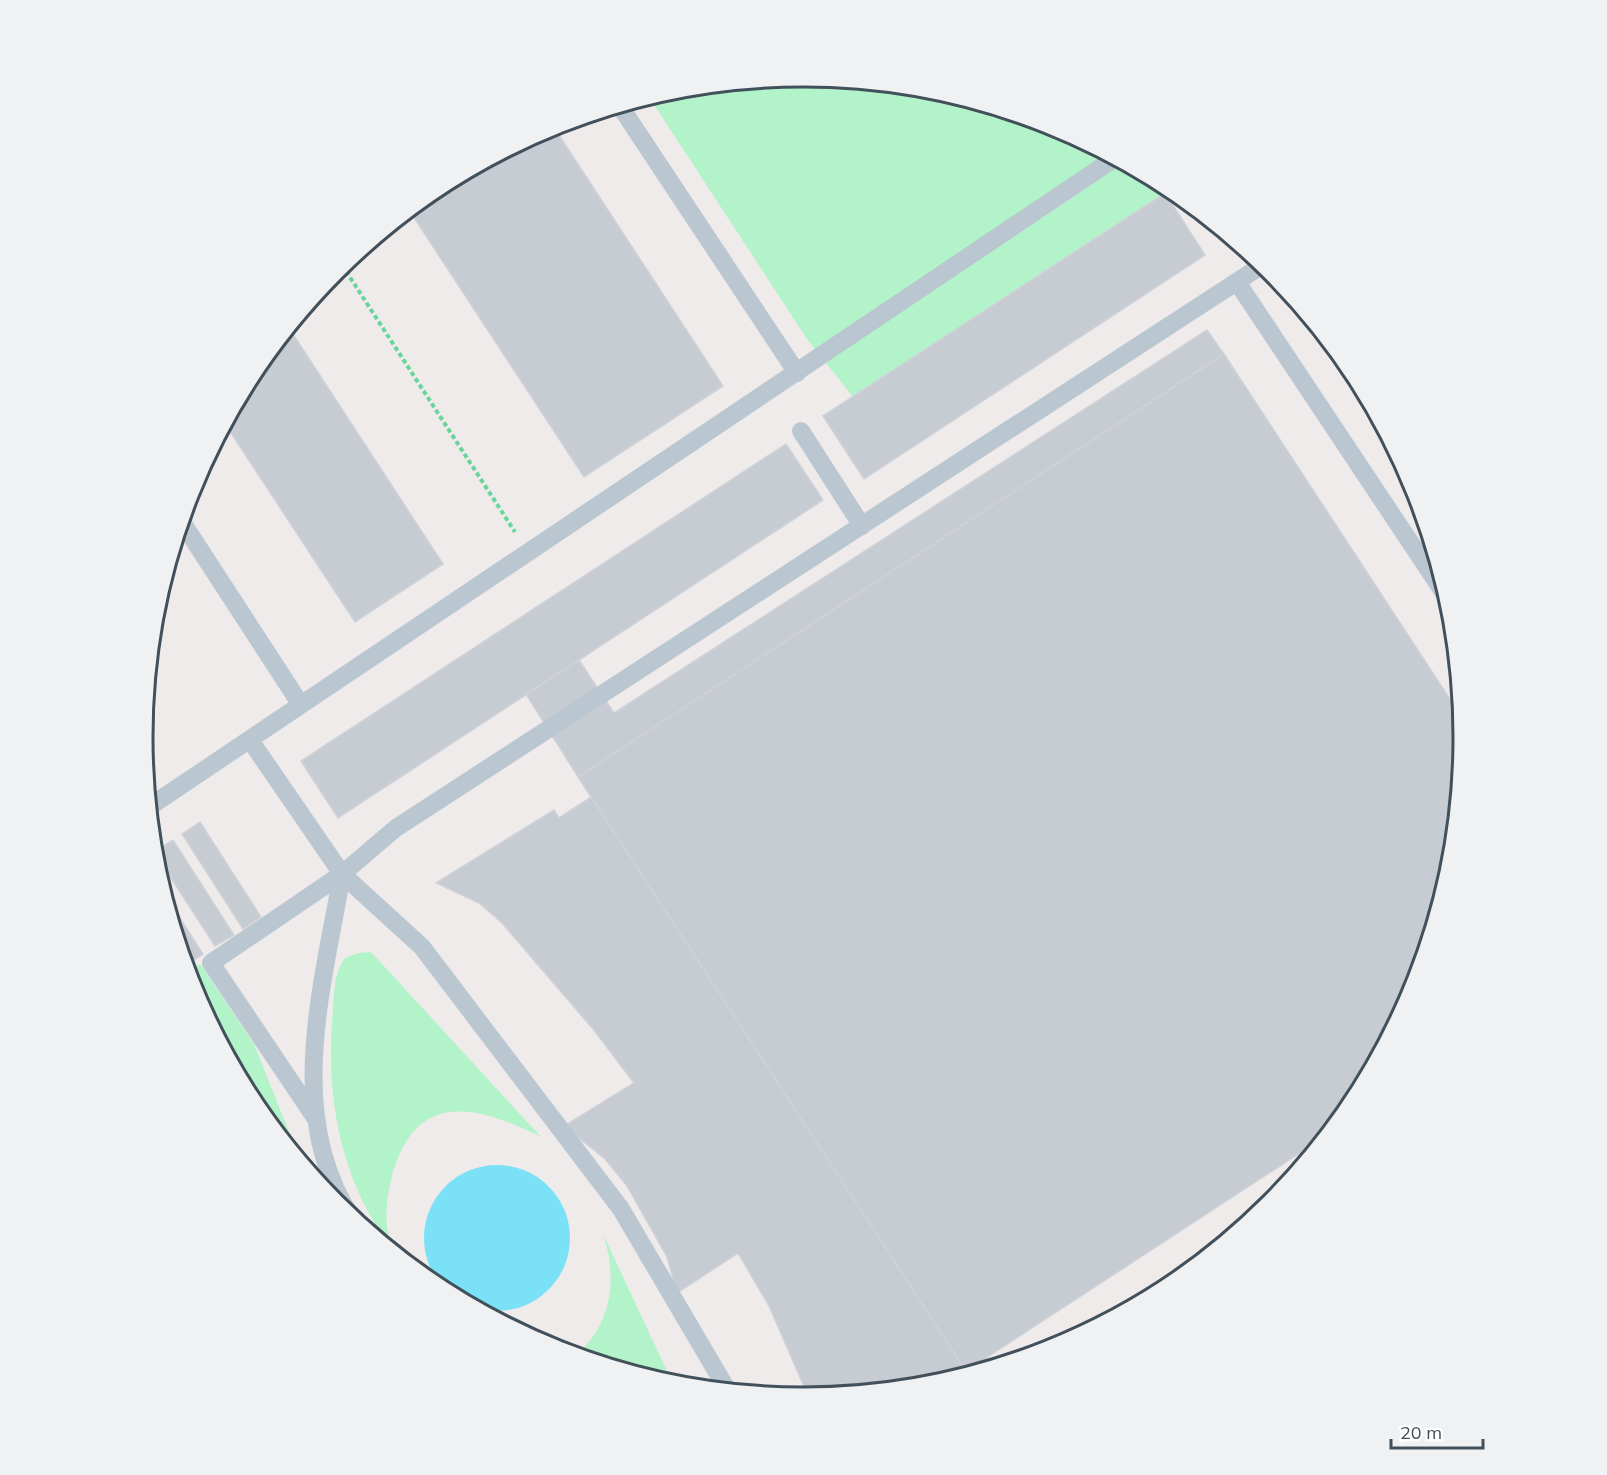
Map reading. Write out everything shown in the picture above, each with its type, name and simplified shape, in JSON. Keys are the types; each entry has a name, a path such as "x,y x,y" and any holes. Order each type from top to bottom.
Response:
{"lane":[{"path":"624,112 796,373"},
{"path":"157,802 1108,163"},
{"path":"316,1119 211,963 342,874 396,828 1255,270"},
{"path":"1237,282 1434,578"},
{"path":"801,431 862,525"},
{"path":"187,530 301,705"},
{"path":"249,740 342,874 422,947 621,1209 723,1382"},
{"path":"336,1188 324,1158 316,1119 313,1034 342,874"}],"path":[{"path":"348,274 528,553"}],"green space":[{"path":"804,87 846,88 930,99 972,109 1052,137 1129,174 1162,195 853,397 807,339 654,105 677,99 761,88"},
{"path":"371,952 541,1137 516,1125 469,1112 449,1112 430,1118 414,1131 401,1151 391,1180 386,1217 389,1239 378,1230 361,1198 342,1146 333,1093 331,1038 334,990 341,964 345,958 358,953"},
{"path":"200,964 254,1044 292,1139 240,1063 220,1025 196,967"},
{"path":"603,1234 668,1374 635,1366 582,1349 597,1330 608,1300 610,1267"}],"water":[{"path":"483,1166 511,1166 538,1177 558,1197 569,1224 569,1252 558,1279 538,1299 511,1310 497,1311 442,1278 432,1271 425,1252 425,1224 436,1197 456,1177"}],"building":[{"path":"559,135 723,386 584,477 414,217 478,174"},
{"path":"1162,195 1170,200 1205,255 864,479 823,416"},
{"path":"1207,330 1224,354 578,777 526,694 579,660 614,713"},
{"path":"293,334 443,564 355,622 230,431 263,376"},
{"path":"1224,354 1453,704 1453,780 1442,864 1432,906 1419,947 1387,1025 1367,1063 1320,1133 1308,1148 975,1365 964,1368 578,777"},
{"path":"786,444 823,500 338,818 301,761"},
{"path":"591,797 964,1368 888,1382 846,1387 805,1388 769,1306 738,1253 677,1293 667,1257 627,1186 605,1159 564,1126 634,1083 593,1029 502,923 479,903 436,883 554,810 559,818"},
{"path":"200,822 261,917 243,929 182,834"},
{"path":"173,840 234,935 215,946 167,872 163,847"},
{"path":"178,914 203,954 193,961"}]}
